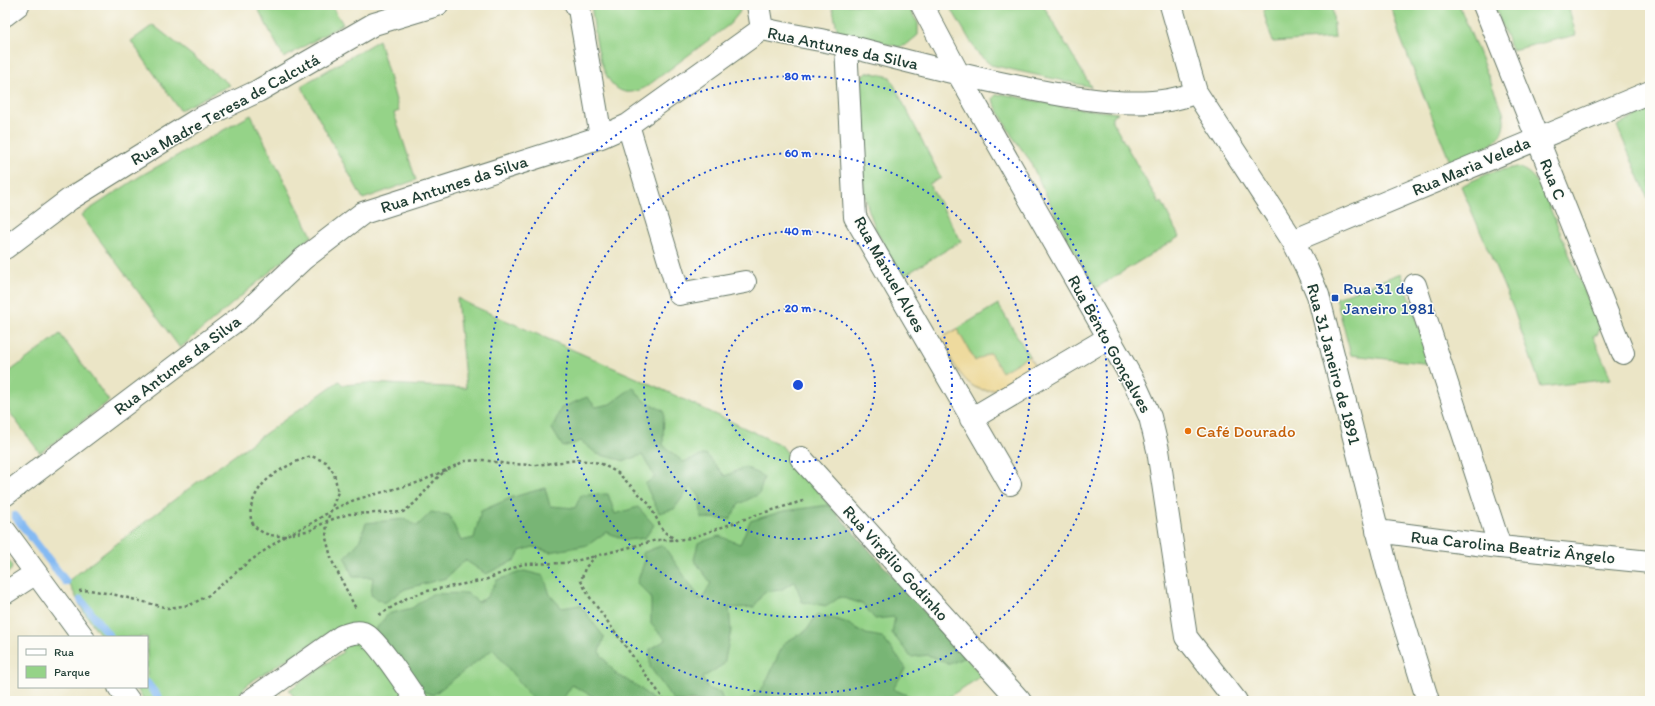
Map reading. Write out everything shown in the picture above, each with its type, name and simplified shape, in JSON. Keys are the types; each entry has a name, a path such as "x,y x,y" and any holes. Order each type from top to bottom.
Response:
{"street":[{"path":"5,15 18,5"},
{"name":"Rua Madre Teresa de Calcutá","path":"5,248 70,199 197,120 258,91 374,24 437,5"},
{"path":"758,5 762,29"},
{"name":"Rua Bento Gonçalves","path":"922,5 959,75 1135,384 1150,417 1158,450 1186,637 1236,701"},
{"name":"Rua 31 Janeiro de 1891","path":"1171,5 1196,92 1293,241 1306,266 1318,295 1388,572 1428,701"},
{"name":"Rua C","path":"1484,5 1623,353"},
{"path":"578,6 601,136"},
{"name":"Rua Antunes da Silva","path":"5,495 242,316 303,259 363,213 601,136 628,125 762,29 846,46 959,75 1068,97 1106,102 1166,101 1183,98 1196,92"},
{"name":"Rua Manuel Alves","path":"846,46 855,217 1010,484"},
{"name":"Rua Maria Veleda","path":"1293,241 1650,92"},
{"path":"628,125 679,294 746,282"},
{"path":"1415,285 1500,547"},
{"path":"972,419 1108,338"},
{"name":"Rua Virgilio Godinho","path":"801,458 1020,701"},
{"path":"5,531 82,636"},
{"name":"Rua Carolina Beatriz Ângelo","path":"1377,531 1500,547 1650,562"},
{"path":"5,593 36,573"},
{"path":"250,701 342,636 352,632 364,633 374,642 417,701"},
{"path":"120,688 129,701"}],"path":[{"path":"342,636 354,624 356,608 332,561 326,538 327,521 338,492 334,472 326,462 311,456 296,461 267,480 256,494 250,508 251,518 257,530 268,535 285,536 312,530 327,521 349,514 403,512 415,504 435,480 450,468"},
{"path":"51,593 90,590 168,608 190,605 209,595 246,564 285,536 312,524 332,510 354,500 420,482 465,461 484,460 508,464 536,465 578,460 600,463 618,473 649,504 663,531 676,540"},
{"path":"375,617 407,598 427,591 485,580 523,564 566,563 657,540 691,538 756,514 816,497 830,490"},
{"path":"596,556 585,568 581,581 589,596 664,701"}],"green space":[{"path":"256,5 331,5 343,24 284,58"},
{"path":"591,5 742,5 739,13 730,24 646,87 630,92 618,89 609,80 603,67 598,51"},
{"path":"832,5 914,5 915,8 911,12 918,23 918,35 906,45 900,47 838,34"},
{"path":"949,5 1043,5 1091,87 991,65 978,54"},
{"path":"1266,5 1332,5 1335,38 1273,42 1263,11 1266,9"},
{"path":"1391,5 1459,5 1503,112 1504,124 1502,133 1489,146 1480,151 1450,162 1399,34"},
{"path":"1494,5 1568,5 1576,35 1512,50"},
{"path":"153,25 230,85 180,110 131,41"},
{"path":"379,40 399,111 394,113 416,180 363,199 301,86"},
{"path":"869,72 890,77 941,178 929,184 961,241 902,277 876,230 864,192 859,101 862,76"},
{"path":"1003,94 1065,107 1118,113 1112,116 1112,121 1159,203 1162,202 1179,237 1096,288 1068,241 1029,159 1012,136 994,103 993,98 996,95"},
{"path":"1650,109 1650,203 1617,126"},
{"path":"251,115 312,236 180,348 81,215 142,175"},
{"path":"1517,167 1531,175 1542,189 1600,328 1598,334 1593,336 1611,379 1541,387 1513,308 1461,186 1492,172"},
{"path":"1401,273 1432,364 1351,355 1336,298"},
{"path":"457,298 657,387 781,445 829,505 982,676 942,701 297,701 289,690 343,652 330,632 249,683 233,701 144,701 137,688 148,688 148,636 101,636 83,611 68,581 200,480 339,381 343,385 368,383 466,388"},
{"path":"998,304 1029,356 1002,372 975,361 957,329"},
{"path":"60,334 109,401 40,453 5,406 5,375"},
{"path":"633,387 643,400 664,411 663,445 683,462 706,454 725,476 745,467 764,477 759,494 739,504 730,519 701,518 700,497 691,486 674,509 659,513 645,484 655,477 642,455 625,461 597,454 581,441 563,447 552,429 561,408 587,397 596,407 610,404"},
{"path":"545,488 550,506 575,508 581,495 608,494 615,514 638,507 654,525 645,538 626,540 606,532 588,545 550,552 533,547 520,551 515,560 486,574 465,560 446,578 405,589 384,603 371,595 373,577 353,577 345,558 359,542 366,523 404,519 417,526 431,512 449,515 461,541 474,538 481,511 513,497"},
{"path":"829,505 965,657 950,664 928,655 911,657 892,633 895,617 875,619 863,604 840,597 827,606 802,602 795,581 781,590 764,592 754,607 729,608 731,631 724,664 702,678 709,689 720,692 723,701 674,701 650,667 650,649 666,640 651,624 651,597 637,583 645,560 642,553 663,545 701,600 711,583 694,560 698,543 719,536 740,544 750,521 784,511"},
{"path":"5,557 12,565 11,570 5,575"},
{"path":"524,571 544,576 550,595 562,608 580,605 604,637 599,652 616,674 639,687 654,701 597,701 596,698 572,685 563,699 564,701 534,701 493,649 433,695 414,688 375,630 388,614 412,608 432,594 467,593 478,602 487,597 497,580"},
{"path":"817,614 845,622 866,634 882,637 906,668 893,689 914,698 914,701 748,701 764,686 784,643 807,630"}],"sand":[{"path":"957,329 975,361 990,353 1002,372 1029,356 1035,366 1000,387 989,390 979,389 970,384 963,377 956,368 940,339"}],"waterway":[{"path":"15,516 66,582"},
{"path":"81,600 109,636"},
{"path":"148,684 161,701"}],"place":[{"name":"Rua 31 de Janeiro 1981","path":"1335,298"},
{"name":"Café Dourado","path":"1188,431"}]}
